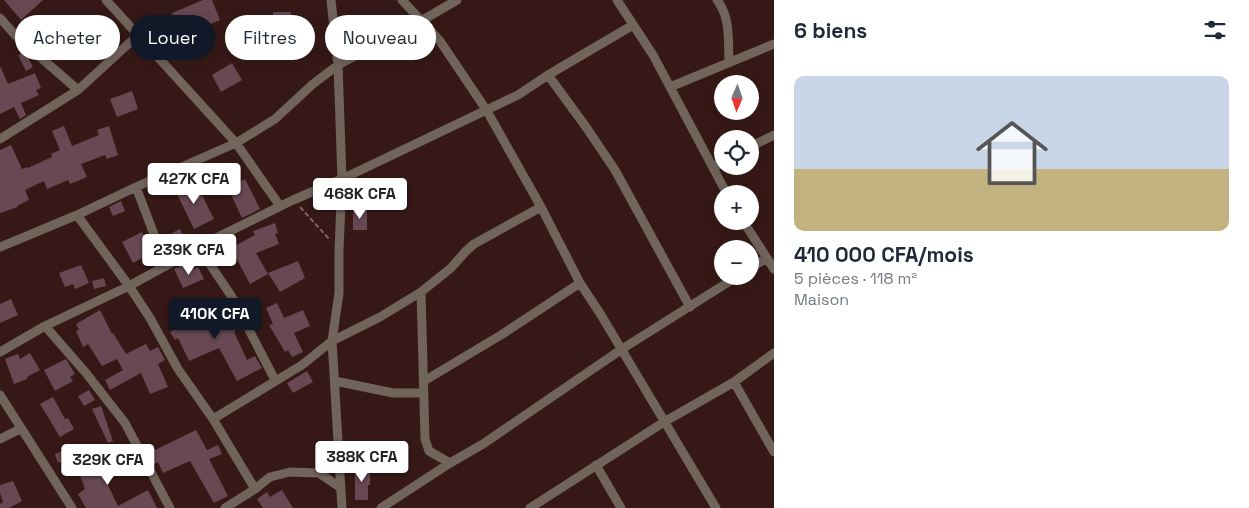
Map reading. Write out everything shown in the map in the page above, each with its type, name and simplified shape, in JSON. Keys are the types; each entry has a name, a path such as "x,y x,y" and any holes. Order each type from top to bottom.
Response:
{"street":[{"path":"106,0 130,28"},
{"path":"331,0 338,65 342,179 339,293 332,341 342,508"},
{"path":"402,0 416,15"},
{"path":"432,15 457,0"},
{"path":"617,0 652,55 722,185"},
{"path":"717,0 723,10 728,26 729,63"},
{"path":"0,18 16,36 78,90"},
{"path":"0,352 45,326 129,286 280,206 342,179 518,95 633,25"},
{"path":"436,37 487,110 542,207 580,283 622,349 716,508"},
{"path":"0,139 78,90 130,42"},
{"path":"670,87 774,44"},
{"path":"159,60 236,143 280,206"},
{"path":"0,247 77,216 136,187 236,143 275,119 313,84 348,60"},
{"path":"548,75 586,126 615,170 690,307"},
{"path":"759,142 774,135"},
{"path":"136,187 166,266"},
{"path":"213,419 302,365 332,341 380,317 421,292 451,268 474,244 542,207"},
{"path":"77,216 129,286 150,318 178,369 213,419 255,489"},
{"path":"749,230 774,269"},
{"path":"200,248 232,297 275,380"},
{"path":"759,262 766,258"},
{"path":"424,381 580,283"},
{"path":"381,508 490,439 622,349 724,285"},
{"path":"421,292 424,427 428,448 432,453 450,463"},
{"path":"45,326 86,373 125,423 170,508"},
{"path":"530,508 664,422 734,382 774,353"},
{"path":"335,381 393,392 424,394"},
{"path":"734,382 774,452"},
{"path":"0,395 72,508"},
{"path":"0,440 20,429"},
{"path":"596,465 621,508"},
{"path":"225,508 270,477 290,472 319,473 341,488"}],"path":[{"path":"293,200 339,250"}],"building":[{"path":"4,0 43,0 26,15 17,15"},
{"path":"203,0 212,0 220,20 215,22 215,15 173,15 172,13"},
{"path":"273,12 291,12 291,15 273,15"},
{"path":"20,60 29,60 33,67 26,71"},
{"path":"232,63 242,80 221,92 212,75"},
{"path":"0,66 8,84 35,73 41,88 36,90 39,95 21,103 26,115 20,119 14,107 0,114"},
{"path":"132,91 138,109 117,117 110,99"},
{"path":"64,126 72,146 99,135 97,130 109,126 118,155 107,159 105,155 81,164 87,177 70,184 68,180 47,189 44,181 25,190 29,200 18,207 0,213 0,150 11,145 22,169 28,168 52,157 51,154 60,150 52,131"},
{"path":"245,179 260,209 242,218 228,188"},
{"path":"195,181 214,219 194,229 175,190"},
{"path":"121,201 125,211 113,216 109,207"},
{"path":"367,210 367,230 353,230 353,211"},
{"path":"275,223 278,233 275,234 279,244 256,253 268,274 250,284 231,248 255,235 253,231"},
{"path":"180,229 187,243 178,247 172,233"},
{"path":"142,232 153,252 133,263 122,242"},
{"path":"298,261 305,278 280,292 268,273"},
{"path":"81,265 89,283 75,289 73,284 65,287 59,273"},
{"path":"183,265 186,272 198,267 204,279 183,288 174,269"},
{"path":"104,278 106,286 94,289 92,281"},
{"path":"11,299 18,315 0,323 0,304"},
{"path":"217,301 227,320 234,316 241,327 234,332 247,360 255,356 262,368 237,381 219,348 189,361 178,338 175,340 170,332 184,324 183,322 198,313 198,311"},
{"path":"277,303 284,318 303,310 310,326 294,333 303,352 292,357 288,350 285,352 269,325 273,324 266,308"},
{"path":"100,310 112,334 126,354 146,344 150,351 158,347 165,360 158,364 168,387 150,394 141,373 110,390 105,380 123,370 117,359 102,366 88,344 83,347 76,331 79,330 76,324"},
{"path":"30,353 40,370 27,377 27,379 14,384 5,359 18,354 20,359"},
{"path":"66,359 75,374 70,377 73,381 55,391 44,370"},
{"path":"307,371 313,382 293,393 287,383"},
{"path":"89,390 95,400 84,406 78,396"},
{"path":"53,397 65,419 68,418 74,429 60,437 40,404"},
{"path":"101,406 113,441 108,443 92,409"},
{"path":"196,430 207,450 218,445 222,454 209,459 228,496 214,503 190,461 163,473 158,462 154,464 149,453"},
{"path":"62,451 66,460 58,463 55,454"},
{"path":"114,451 125,471 106,481 118,506 148,490 157,508 86,508 78,494 85,489 78,470 98,463 97,461"},
{"path":"355,468 370,468 368,500 355,500"},
{"path":"13,481 22,501 9,508 0,508 0,504 3,502 0,485"},
{"path":"282,490 293,508 263,508 257,499 267,492 270,497"}]}
